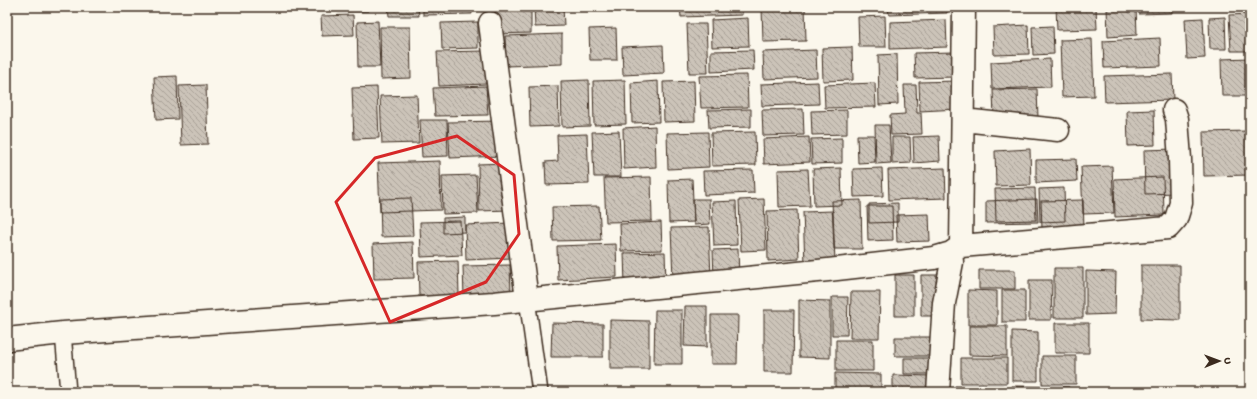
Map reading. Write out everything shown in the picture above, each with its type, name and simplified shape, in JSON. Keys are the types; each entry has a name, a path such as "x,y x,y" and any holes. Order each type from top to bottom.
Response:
{"street":[{"path":"938,392 944,303 956,249 963,120 964,7"},
{"path":"490,23 527,299"},
{"path":"7,338 486,304 836,270 934,258 956,249 1168,228 1176,219 1181,202 1177,119 1174,110"},
{"path":"963,120 1058,130"}],"lane":[{"path":"527,299 540,392"},
{"path":"63,333 68,392"}],"highlighted area":[{"path":"457,136 514,175 519,234 486,282 390,322 336,202 375,158"}],"building":[{"path":"338,7 368,7 368,11 338,12"},
{"path":"388,7 418,7 419,16 389,16"},
{"path":"423,7 471,7 472,14 423,15"},
{"path":"495,7 531,7 531,33 496,34"},
{"path":"534,7 563,7 564,26 535,27"},
{"path":"680,7 742,7 742,15 681,17"},
{"path":"762,7 805,7 806,41 763,42"},
{"path":"888,7 947,7 947,13 889,15"},
{"path":"977,7 1034,7 1034,8 977,10"},
{"path":"1056,7 1096,7 1097,29 1057,30"},
{"path":"1107,7 1136,7 1137,35 1108,37"},
{"path":"1138,7 1172,7 1172,13 1139,14"},
{"path":"1223,7 1250,7 1250,9 1223,9"},
{"path":"1250,14 1250,51 1231,51 1229,15"},
{"path":"353,15 354,35 322,36 321,16"},
{"path":"885,16 886,47 859,47 858,17"},
{"path":"1225,17 1226,49 1210,49 1209,18"},
{"path":"748,18 749,46 712,47 711,20"},
{"path":"1203,18 1205,58 1187,59 1185,19"},
{"path":"946,20 947,47 890,49 890,22"},
{"path":"378,21 380,67 358,67 357,22"},
{"path":"478,22 478,48 442,49 441,23"},
{"path":"687,24 706,24 708,73 689,73"},
{"path":"1028,25 1029,54 994,55 993,27"},
{"path":"1053,26 1054,54 1033,55 1032,27"},
{"path":"380,27 410,27 411,78 381,79"},
{"path":"616,28 617,60 590,60 589,29"},
{"path":"562,34 562,64 506,66 505,36"},
{"path":"1160,38 1161,66 1104,68 1103,41"},
{"path":"1092,39 1094,96 1062,97 1060,40"},
{"path":"663,45 664,73 623,75 622,47"},
{"path":"852,47 853,80 823,81 822,48"},
{"path":"753,50 754,70 711,72 711,51"},
{"path":"816,50 817,77 764,79 763,52"},
{"path":"485,51 486,84 439,86 437,52"},
{"path":"954,52 955,77 915,78 914,53"},
{"path":"897,54 898,104 879,105 878,55"},
{"path":"1250,58 1250,96 1222,96 1221,59"},
{"path":"1050,59 1051,87 992,89 991,62"},
{"path":"1172,74 1173,100 1105,102 1104,76"},
{"path":"747,75 748,107 701,108 699,76"},
{"path":"177,76 178,119 156,120 154,77"},
{"path":"589,80 590,126 562,127 561,81"},
{"path":"625,80 626,124 594,125 593,81"},
{"path":"658,81 659,122 632,123 631,83"},
{"path":"694,81 695,121 664,122 663,82"},
{"path":"957,81 958,109 920,111 919,82"},
{"path":"818,82 819,104 762,106 761,84"},
{"path":"875,83 876,107 825,108 824,85"},
{"path":"206,85 208,144 181,145 179,86"},
{"path":"904,85 916,85 917,113 921,113 922,134 891,135 890,115 905,114"},
{"path":"486,86 488,115 435,116 433,88"},
{"path":"558,86 559,126 530,127 529,87"},
{"path":"377,87 379,138 354,139 352,88"},
{"path":"1037,89 1038,118 994,120 993,90"},
{"path":"417,95 419,143 382,144 380,96"},
{"path":"751,109 751,127 709,128 708,110"},
{"path":"803,109 804,135 763,136 762,110"},
{"path":"847,110 847,134 812,135 811,111"},
{"path":"1154,110 1155,145 1128,146 1127,111"},
{"path":"420,120 447,120 448,156 422,157"},
{"path":"502,121 503,156 450,158 448,122"},
{"path":"875,125 889,125 891,163 876,164"},
{"path":"655,126 656,167 624,169 623,128"},
{"path":"619,131 621,177 594,177 592,132"},
{"path":"1249,131 1250,175 1204,176 1203,132"},
{"path":"708,132 709,167 668,169 667,133"},
{"path":"755,132 756,165 712,166 711,133"},
{"path":"587,134 589,184 546,185 545,162 558,161 557,135"},
{"path":"857,135 874,135 875,162 858,163"},
{"path":"939,136 940,161 914,163 913,137"},
{"path":"809,137 810,162 764,164 763,139"},
{"path":"892,137 910,137 911,163 892,164"},
{"path":"842,138 842,163 812,164 811,139"},
{"path":"1030,149 1031,185 996,186 995,151"},
{"path":"1175,149 1176,193 1145,194 1144,150"},
{"path":"1076,159 1077,181 1036,183 1036,160"},
{"path":"440,161 441,210 380,212 378,163"},
{"path":"507,163 509,210 479,211 478,164"},
{"path":"1112,166 1114,213 1083,214 1081,167"},
{"path":"841,168 842,205 814,206 813,169"},
{"path":"882,168 883,196 854,197 853,169"},
{"path":"945,168 946,198 889,200 888,170"},
{"path":"808,169 810,206 779,207 778,170"},
{"path":"753,170 754,193 704,195 703,171"},
{"path":"476,175 478,213 443,214 442,176"},
{"path":"651,177 652,221 606,222 604,178"},
{"path":"1163,177 1164,215 1115,217 1114,179"},
{"path":"692,179 694,222 669,223 668,180"},
{"path":"1035,188 1036,220 996,221 995,189"},
{"path":"1064,188 1065,221 1040,222 1039,189"},
{"path":"411,198 413,236 381,237 380,199"},
{"path":"693,199 709,199 710,224 694,225"},
{"path":"764,199 766,250 741,251 739,200"},
{"path":"1037,199 1038,222 986,223 986,201"},
{"path":"861,200 862,249 834,249 832,201"},
{"path":"1083,200 1084,228 1042,229 1041,201"},
{"path":"736,201 737,245 714,246 712,202"},
{"path":"898,203 898,222 869,223 869,204"},
{"path":"599,206 601,240 553,241 552,207"},
{"path":"867,206 892,206 893,240 868,241"},
{"path":"797,210 799,259 768,261 767,211"},
{"path":"833,211 835,263 805,264 803,212"},
{"path":"929,214 930,241 897,242 896,215"},
{"path":"465,217 465,232 443,233 443,218"},
{"path":"460,221 462,255 421,257 420,222"},
{"path":"661,222 662,250 621,251 620,224"},
{"path":"510,223 511,258 466,260 465,225"},
{"path":"709,227 711,278 673,279 671,228"},
{"path":"413,242 414,278 374,279 373,244"},
{"path":"616,244 617,277 558,280 557,246"},
{"path":"738,249 739,277 714,278 713,250"},
{"path":"665,252 666,284 625,285 624,253"},
{"path":"458,261 459,295 419,296 418,262"},
{"path":"510,265 511,295 464,297 463,266"},
{"path":"1141,265 1180,265 1180,320 1141,319"},
{"path":"1054,268 1083,268 1083,318 1054,318"},
{"path":"979,270 1015,270 1015,289 979,289"},
{"path":"1086,271 1116,272 1115,314 1086,315"},
{"path":"895,275 914,275 914,316 895,316"},
{"path":"921,275 941,275 941,316 921,316"},
{"path":"1029,280 1052,280 1051,320 1029,320"},
{"path":"968,290 997,291 997,325 968,325"},
{"path":"1002,290 1025,290 1025,322 1002,322"},
{"path":"851,292 880,292 879,338 850,338"},
{"path":"832,297 848,297 847,335 832,335"},
{"path":"799,300 830,301 830,358 799,357"},
{"path":"685,306 707,306 707,347 684,346"},
{"path":"655,310 682,310 682,364 654,364"},
{"path":"764,310 794,310 793,372 764,372"},
{"path":"711,315 738,315 737,364 711,364"},
{"path":"610,320 649,321 649,369 610,369"},
{"path":"552,323 603,324 603,357 551,357"},
{"path":"1055,323 1089,323 1089,353 1055,353"},
{"path":"969,326 1007,326 1007,356 969,355"},
{"path":"1012,331 1038,332 1038,381 1012,381"},
{"path":"895,337 930,337 930,356 895,356"},
{"path":"836,340 873,340 873,371 836,371"},
{"path":"1042,356 1076,356 1076,384 1042,384"},
{"path":"904,358 933,358 933,374 904,374"},
{"path":"961,358 1007,358 1007,383 961,383"},
{"path":"835,373 881,374 881,392 835,392"},
{"path":"893,375 932,376 932,392 893,392"},
{"path":"955,386 1003,386 1003,392 955,392"},
{"path":"1012,386 1069,387 1069,392 1012,392"}]}
